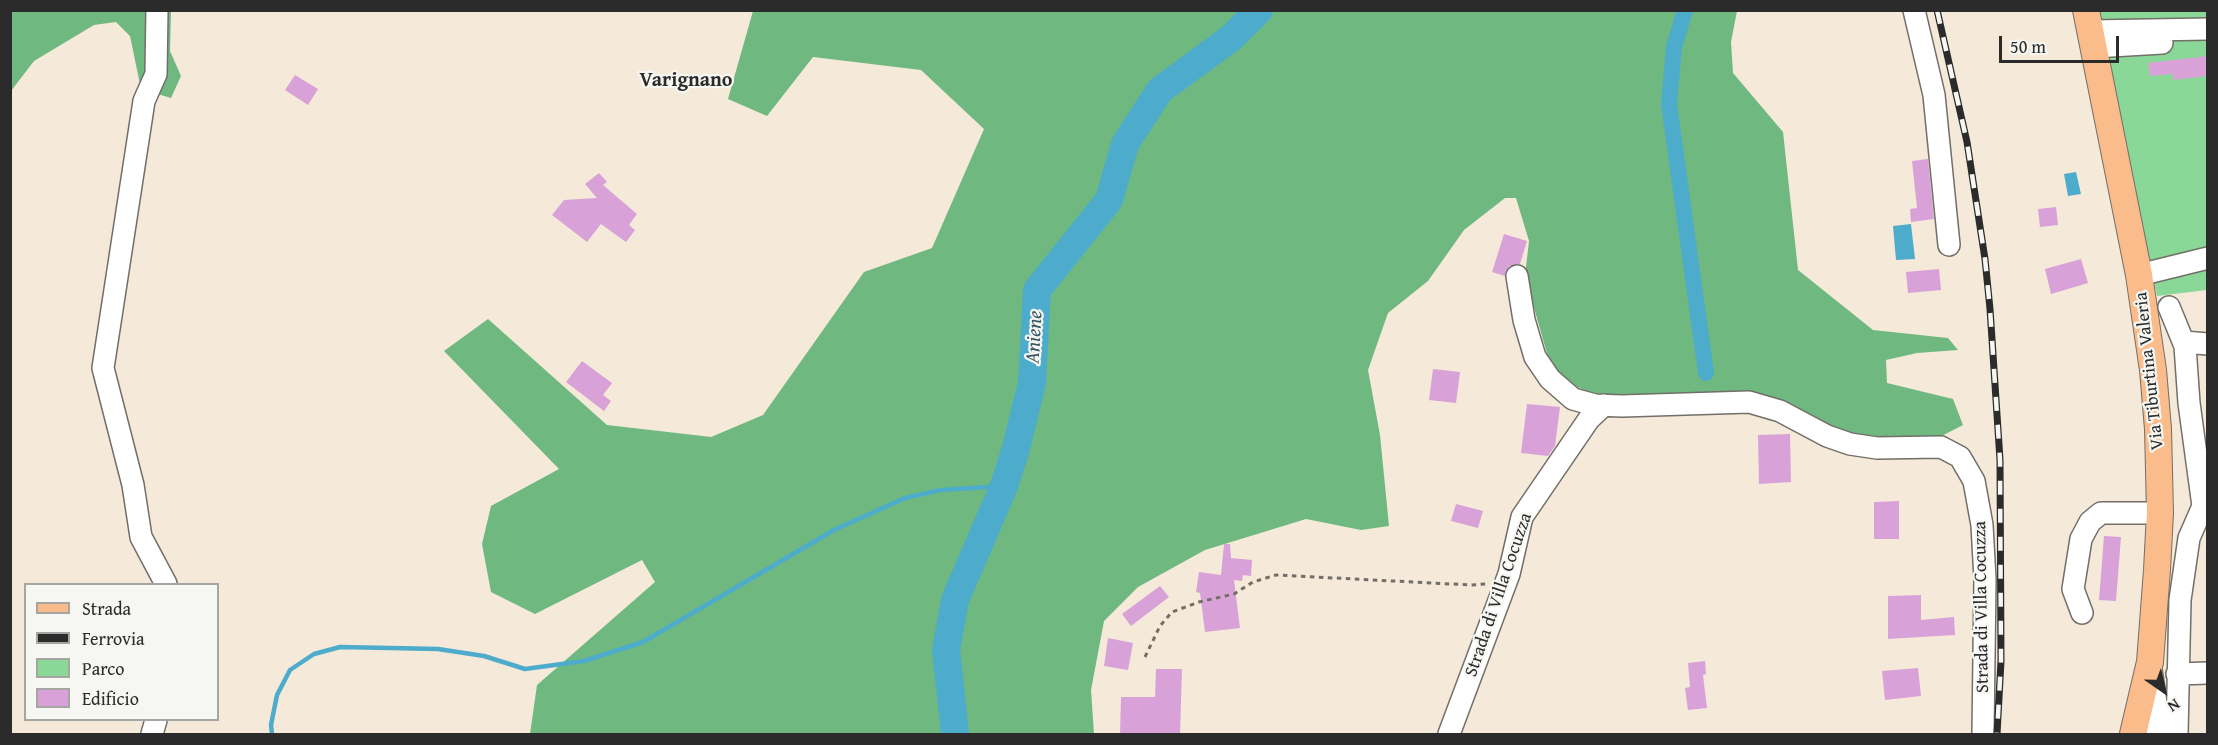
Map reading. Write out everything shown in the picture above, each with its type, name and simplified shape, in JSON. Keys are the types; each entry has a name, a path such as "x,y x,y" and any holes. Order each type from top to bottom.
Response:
{"main road":[{"name":"Via Tiburtina Valeria","path":"2090,29 2139,274 2156,400 2160,513 2150,662 2133,735"}],"street":[{"path":"157,10 156,74 144,101 103,368 133,485 141,537 165,583"},
{"path":"1914,10 1934,95 1949,245"},
{"path":"2090,29 2208,29"},
{"path":"2090,29 2208,41"},
{"path":"2139,274 2208,258"},
{"name":"Strada di Villa Cocuzza","path":"1517,276 1528,337 1545,373 1562,392 1573,399 1604,405 1749,402 1775,409 1827,436 1850,444 1877,448 1941,447 1960,457 1974,481 1982,525 1985,579 1983,735"},
{"path":"2169,307 2184,342 2203,506 2189,538 2178,619 2177,735"},
{"path":"2184,342 2208,344"},
{"name":"Strada di Villa Cocuzza","path":"1449,735 1509,574 1522,517 1589,419 1604,405"},
{"path":"2082,613 2073,589 2081,539 2090,522 2101,513 2160,513"},
{"path":"2150,662 2157,709 2157,735"},
{"path":"2177,674 2208,673"}],"path":[{"path":"1145,657 1160,626 1172,612 1198,602 1234,594 1253,582 1276,575 1471,585 1487,584 1509,574"}],"green space":[{"path":"11,11 171,11 170,51 181,76 171,98 141,89 130,36 116,22 94,25 34,61 11,91"},
{"path":"753,11 1737,11 1731,42 1733,73 1783,132 1798,270 1873,330 1948,338 1958,350 1917,353 1886,360 1887,383 1953,399 1963,425 1926,444 1855,440 1774,402 1639,402 1586,391 1564,381 1550,364 1525,276 1529,241 1516,198 1505,198 1464,230 1428,281 1388,313 1368,370 1380,435 1389,526 1361,530 1306,519 1205,550 1138,587 1104,621 1091,690 1094,734 530,734 537,685 655,582 642,560 535,614 491,592 482,544 491,506 559,469 444,351 488,319 607,425 711,437 763,415 864,272 932,248 984,129 921,70 813,57 767,116 728,99"},
{"path":"2098,11 2207,11 2207,290 2157,296"}],"water":[{"path":"2076,172 2081,194 2068,196 2064,174"},
{"path":"1911,224 1915,259 1896,260 1893,226"}],"building":[{"path":"2208,56 2208,76 2173,80 2173,74 2150,76 2148,63"},
{"path":"295,75 318,89 308,105 285,90"},
{"path":"1928,159 1934,219 1911,222 1910,209 1917,208 1912,161"},
{"path":"599,173 607,182 603,185 637,214 629,225 635,230 626,242 601,224 587,242 552,215 564,200 597,198 585,184"},
{"path":"2056,207 2058,225 2040,227 2038,209"},
{"path":"1504,234 1527,241 1520,264 1509,266 1505,276 1492,272"},
{"path":"2081,259 2088,283 2051,294 2045,269"},
{"path":"1939,269 1941,290 1908,293 1906,272"},
{"path":"582,361 612,383 603,395 611,401 604,411 566,382"},
{"path":"1433,369 1460,372 1456,403 1429,400"},
{"path":"1527,404 1560,407 1555,446 1548,456 1521,453"},
{"path":"1790,434 1791,482 1759,484 1758,435"},
{"path":"1899,501 1899,539 1874,539 1874,502"},
{"path":"1456,504 1483,511 1478,528 1451,521"},
{"path":"2104,536 2121,537 2116,601 2099,600"},
{"path":"1224,544 1230,544 1231,558 1252,560 1251,576 1243,575 1242,581 1234,580 1240,628 1205,632 1200,593 1196,592 1199,572 1221,575"},
{"path":"1160,586 1169,597 1131,626 1122,614"},
{"path":"1921,595 1921,620 1954,617 1955,635 1888,639 1888,596"},
{"path":"1108,638 1133,643 1128,670 1104,666"},
{"path":"1705,661 1706,674 1703,675 1707,708 1688,710 1685,688 1690,687 1688,663"},
{"path":"1918,668 1921,696 1885,700 1882,671"},
{"path":"1156,669 1182,669 1180,735 1120,735 1121,697 1155,697"}],"waterway":[{"name":"Aniene","path":"955,734 946,650 955,600 1004,486 1016,448 1032,383 1037,290 1109,200 1125,144 1160,90 1231,38 1259,10"},
{"path":"1685,10 1674,47 1669,104 1706,373"},
{"path":"272,734 271,725 277,695 290,670 314,654 340,647 438,649 484,656 525,669 584,661 643,642 834,530 905,498 941,490 1004,486"}],"railway":[{"path":"1937,10 1967,142 1985,259 1990,309 2000,460 2001,661 1997,734"}],"district":[{"name":"Varignano","path":"686,81"}]}
